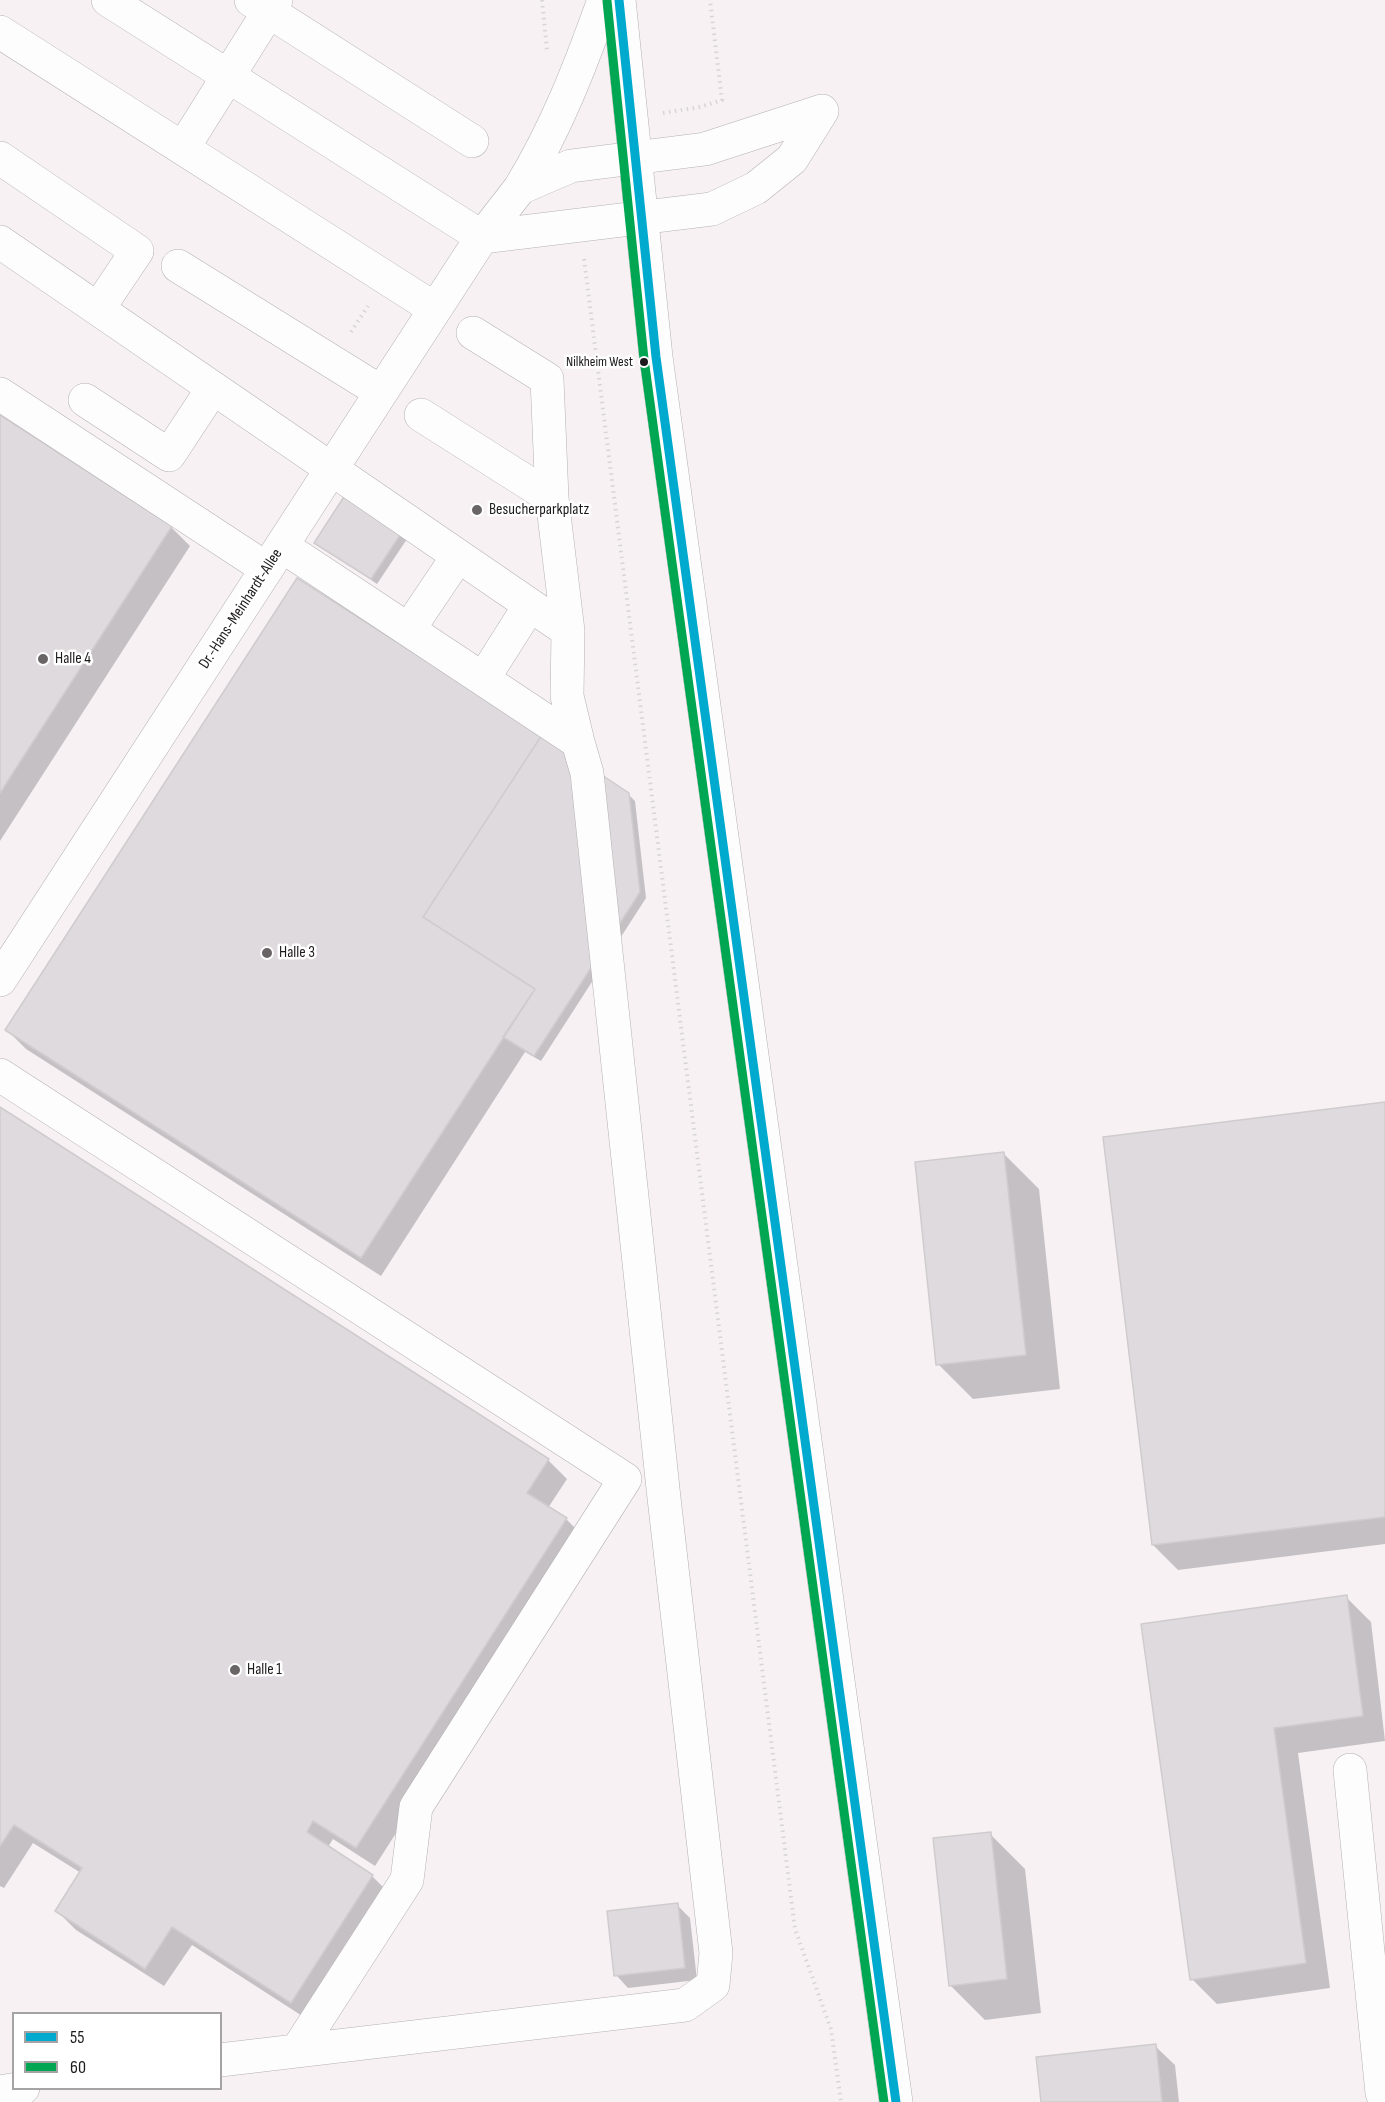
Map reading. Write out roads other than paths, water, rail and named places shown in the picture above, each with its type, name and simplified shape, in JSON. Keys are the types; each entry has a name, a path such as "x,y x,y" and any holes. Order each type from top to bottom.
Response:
{"main road":[{"path":"108,0 482,237 642,217"},
{"path":"520,188 548,143 566,104 604,0"},
{"path":"619,0 658,369 896,2102"},
{"path":"183,148 228,76 266,4 472,141"},
{"path":"0,32 435,309"},
{"name":"Dr.-Hans-Meinhardt-Allee","path":"0,980 482,237 520,188 571,166 705,149 822,111 792,159 756,188 712,209 642,217"},
{"path":"0,158 137,251 98,309"},
{"path":"0,242 568,631"},
{"path":"178,266 381,392"},
{"path":"222,2060 685,2005 712,1985 716,1953 664,1498 587,773 567,696 568,631 552,498 547,379 473,333"},
{"path":"84,400 169,455 213,388"},
{"path":"0,394 578,742"},
{"path":"422,415 552,498"},
{"path":"411,626 458,556"},
{"path":"485,676 530,605"},
{"path":"0,1075 625,1479 664,1498"},
{"path":"298,2049 407,1880 416,1807 625,1479"},
{"path":"1350,1770 1382,2093 1385,2096"}],"place":[{"name":"Nilkheim West","path":"644,362"},
{"name":"Besucherparkplatz","path":"477,510"},
{"name":"Halle 4","path":"43,659"},
{"name":"Halle 3","path":"267,953"},
{"name":"Halle 1","path":"235,1670"}]}
